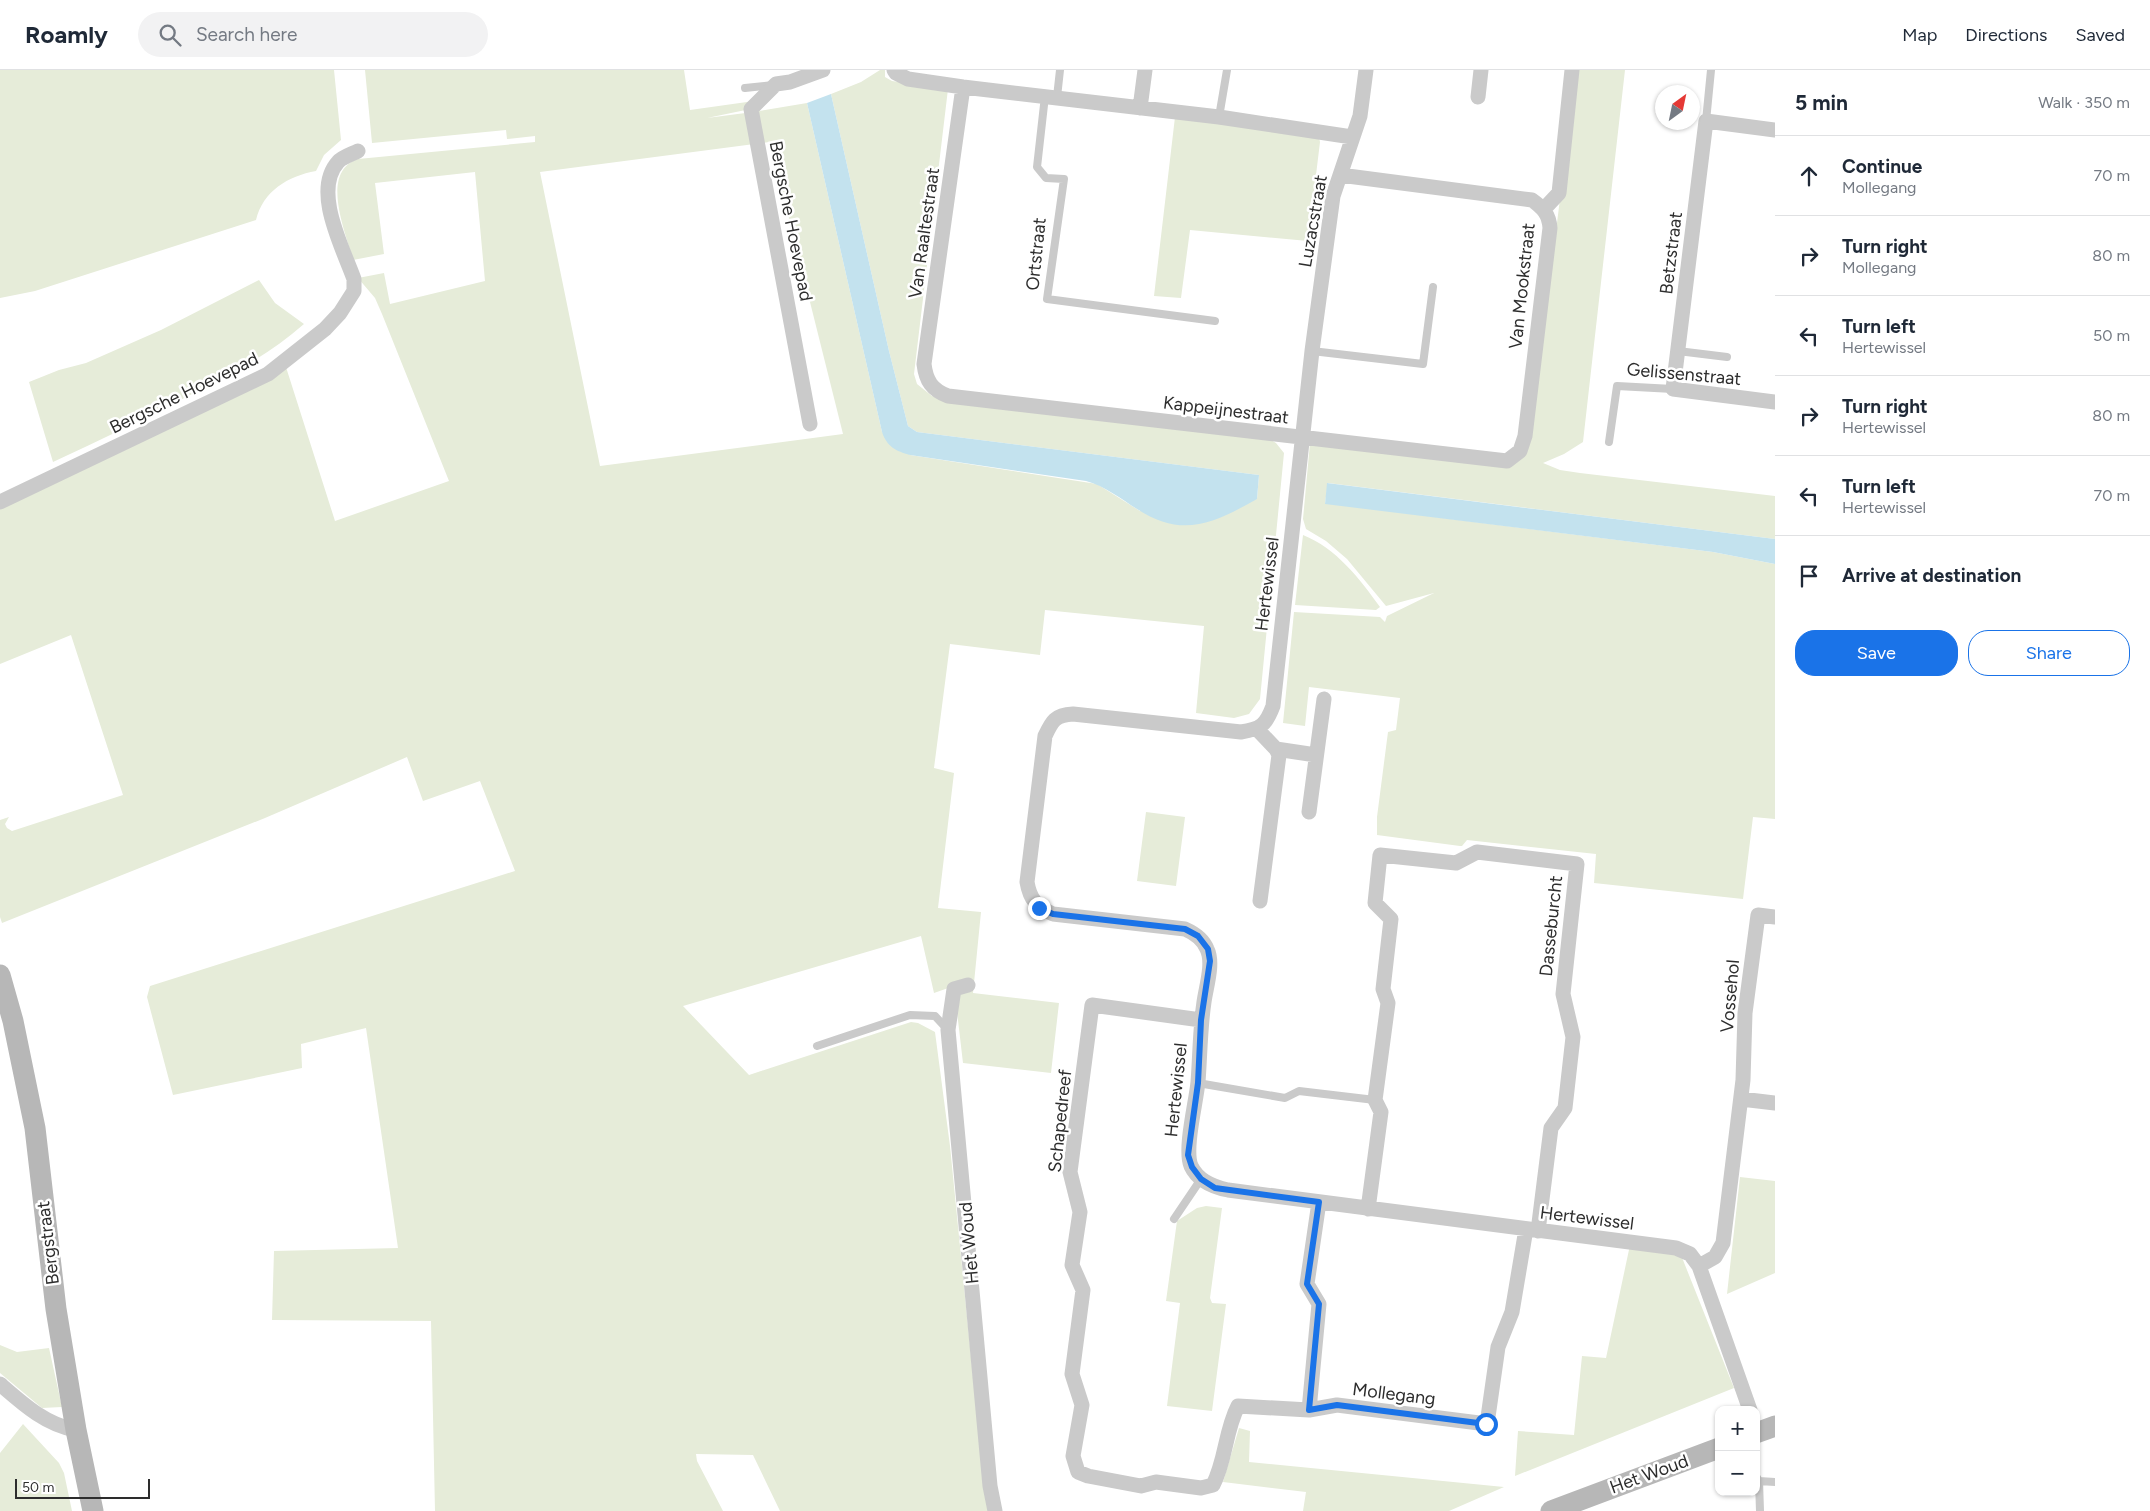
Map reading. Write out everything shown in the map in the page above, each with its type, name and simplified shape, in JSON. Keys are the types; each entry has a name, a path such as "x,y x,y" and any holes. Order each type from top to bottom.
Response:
{"street":[{"path":"776,84 790,82 823,70"},
{"path":"894,70 908,79 1219,117 1352,137"},
{"path":"1140,108 1144,70"},
{"name":"Luzacstraat","path":"1303,438 1312,351 1333,196 1360,116 1366,70"},
{"path":"1478,97 1481,70"},
{"name":"Van Mookstraat","path":"1520,451 1525,436 1550,228 1550,218 1544,209 1558,193 1572,70"},
{"name":"Bergsche Hoevepad","path":"776,84 751,109 810,424"},
{"name":"Van Raaltestraat","path":"929,384 925,376 924,364 963,87"},
{"path":"1706,121 1775,130"},
{"name":"Betzstraat","path":"1673,389 1706,121"},
{"name":"Bergsche Hoevepad","path":"0,502 268,374 325,329 340,313 354,292 354,279 328,204 327,182 338,161 358,151"},
{"path":"1340,175 1532,200 1544,209"},
{"name":"Kappeijnestraat","path":"929,384 937,392 948,396 1303,438 1506,461 1520,451"},
{"name":"Gelissenstraat","path":"1673,389 1775,402"},
{"name":"Hertewissel","path":"1303,438 1273,706 1268,719 1257,729 1241,732 1073,714 1061,715 1051,723 1044,736 1027,882 1030,896 1039,908 1053,914 1185,929 1193,933 1208,949 1210,961 1201,1020 1198,1083 1188,1155 1192,1167 1201,1179 1215,1188 1676,1248 1690,1254 1699,1266 1749,1406"},
{"path":"1309,812 1324,699"},
{"path":"1257,729 1276,749 1279,755 1260,901"},
{"path":"1276,749 1316,755"},
{"name":"Dasseburcht","path":"1368,1209 1381,1112 1375,1100 1388,1003 1383,989 1391,919 1375,903 1380,855 1456,863 1477,852 1577,864 1563,994 1573,1037 1565,1108 1551,1128 1532,1230"},
{"name":"Vossehol","path":"1699,1266 1715,1257 1723,1242 1741,1099 1746,1014 1758,915 1775,917"},
{"name":"Bergstraat","path":"0,975 13,1021 35,1128 56,1309 76,1430 93,1511"},
{"name":"Het Woud","path":"968,986 954,989 948,1030 990,1486 995,1511"},
{"name":"Schapedreef","path":"1201,1020 1092,1005 1070,1172 1080,1212 1072,1265 1083,1290 1072,1374 1082,1406 1074,1456 1078,1472 1088,1476 1141,1486 1156,1482 1201,1488 1213,1485 1221,1469 1230,1421 1238,1406 1309,1410"},
{"path":"1741,1099 1775,1103"},
{"path":"1309,1410 1319,1304 1307,1284 1319,1202"},
{"name":"Mollegang","path":"1309,1410 1337,1405 1486,1424 1498,1347 1512,1312 1532,1230"},
{"path":"0,1384 28,1408 59,1427 76,1430"},
{"name":"Het Woud","path":"1551,1511 1592,1504 1715,1450"}],"lane":[{"name":"Ortstraat","path":"1060,70 1051,97 1037,167 1046,178 1064,180 1047,299 1215,321"},
{"path":"1219,117 1227,70"},
{"path":"1706,121 1711,70"},
{"path":"745,88 776,84"},
{"path":"1312,351 1422,364 1433,287"},
{"path":"1678,351 1727,357"},
{"name":"Gelissenstraat","path":"1609,442 1617,386 1673,389"},
{"path":"817,1046 910,1015 935,1016 948,1030"},
{"path":"1198,1083 1285,1098 1300,1091 1375,1100"},
{"path":"1174,1219 1201,1179"},
{"path":"1760,1479 1775,1482"},
{"path":"1759,1496 1760,1511"}],"green space":[{"path":"0,70 334,70 341,140 324,155 316,171 306,173 278,186 264,201 256,220 35,291 0,298"},
{"path":"365,70 684,70 690,110 754,101 760,107 707,118 807,103 882,432 910,455 1097,484 1140,511 1257,499 1259,475 917,432 908,426 889,351 831,94 861,82 880,70 885,70 885,77 892,81 948,89 914,374 917,384 932,396 942,399 1269,439 1276,443 1284,453 1260,699 1249,714 1234,718 1196,713 1204,626 1045,610 1040,655 950,644 934,768 954,773 938,908 981,912 973,993 1059,1003 1051,1073 963,1063 954,986 934,993 921,936 683,1006 749,1075 911,1022 918,1023 935,1032 950,1146 980,1447 989,1511 780,1511 753,1455 696,1454 697,1461 723,1511 435,1511 431,1321 272,1320 274,1251 398,1248 366,1028 301,1044 302,1068 173,1095 147,997 150,986 515,871 480,781 423,801 407,757 265,818 2,923 0,917 0,820 9,817 5,824 12,831 123,795 71,635 0,664 0,509 285,364 335,521 449,481 375,298 358,278 384,273 390,304 485,281 475,172 375,183 384,254 353,260 338,204 337,190 340,176 346,166 358,159 535,142 535,136 507,139 506,130 372,143","holes":["770,142 843,434 600,466 540,172"]},
{"path":"1576,70 1625,70 1583,442 1564,454 1543,463 1560,470 1580,473 1775,496 1775,539 1328,483 1325,503 1713,552 1775,564 1775,819 1753,817 1743,899 1594,883 1596,854 1467,840 1460,846 1377,835 1377,817 1388,732 1396,730 1400,698 1309,687 1305,726 1283,723 1294,612 1380,617 1385,622 1387,616 1434,593 1386,606 1347,559 1326,541 1306,529 1303,519 1310,443 1506,466 1519,461 1527,450 1530,440"},
{"path":"1175,117 1318,133 1320,142 1308,241 1190,230 1181,298 1154,296"},
{"path":"259,280 275,303 304,324 279,344 238,370 142,420 53,462 29,382 59,370 86,363 161,330"},
{"path":"1303,535 1337,556 1356,575 1380,607 1376,610 1295,605"},
{"path":"1146,812 1185,817 1176,886 1137,881"},
{"path":"1740,1177 1775,1181 1775,1273 1727,1294"},
{"path":"1206,1206 1222,1208 1210,1298 1212,1303 1226,1304 1212,1411 1167,1406 1180,1303 1166,1301 1177,1221 1197,1208"},
{"path":"1630,1245 1681,1255 1734,1388 1515,1476 1518,1431 1574,1435 1582,1356 1606,1358"},
{"path":"0,1345 17,1352 49,1348 62,1407 42,1408 0,1373"},
{"path":"23,1424 59,1463 64,1473 72,1511 0,1511 0,1453"},
{"path":"1239,1428 1250,1431 1249,1462 1504,1487 1449,1511 1303,1511 1306,1492 1223,1482"}],"water":[{"path":"831,94 889,351 908,426 917,432 1259,475 1257,499 1212,521 1184,525 1169,523 1154,518 1106,489 1086,481 910,455 896,450 889,445 882,432 807,103"},
{"path":"1327,483 1775,539 1775,564 1713,552 1325,504"}],"route":[{"path":"1039,908 1053,914 1185,929 1198,936 1208,949 1210,961 1201,1020 1198,1083 1188,1155 1192,1167 1201,1179 1215,1188 1319,1202 1307,1284 1319,1304 1309,1410 1337,1405 1486,1424"}]}
